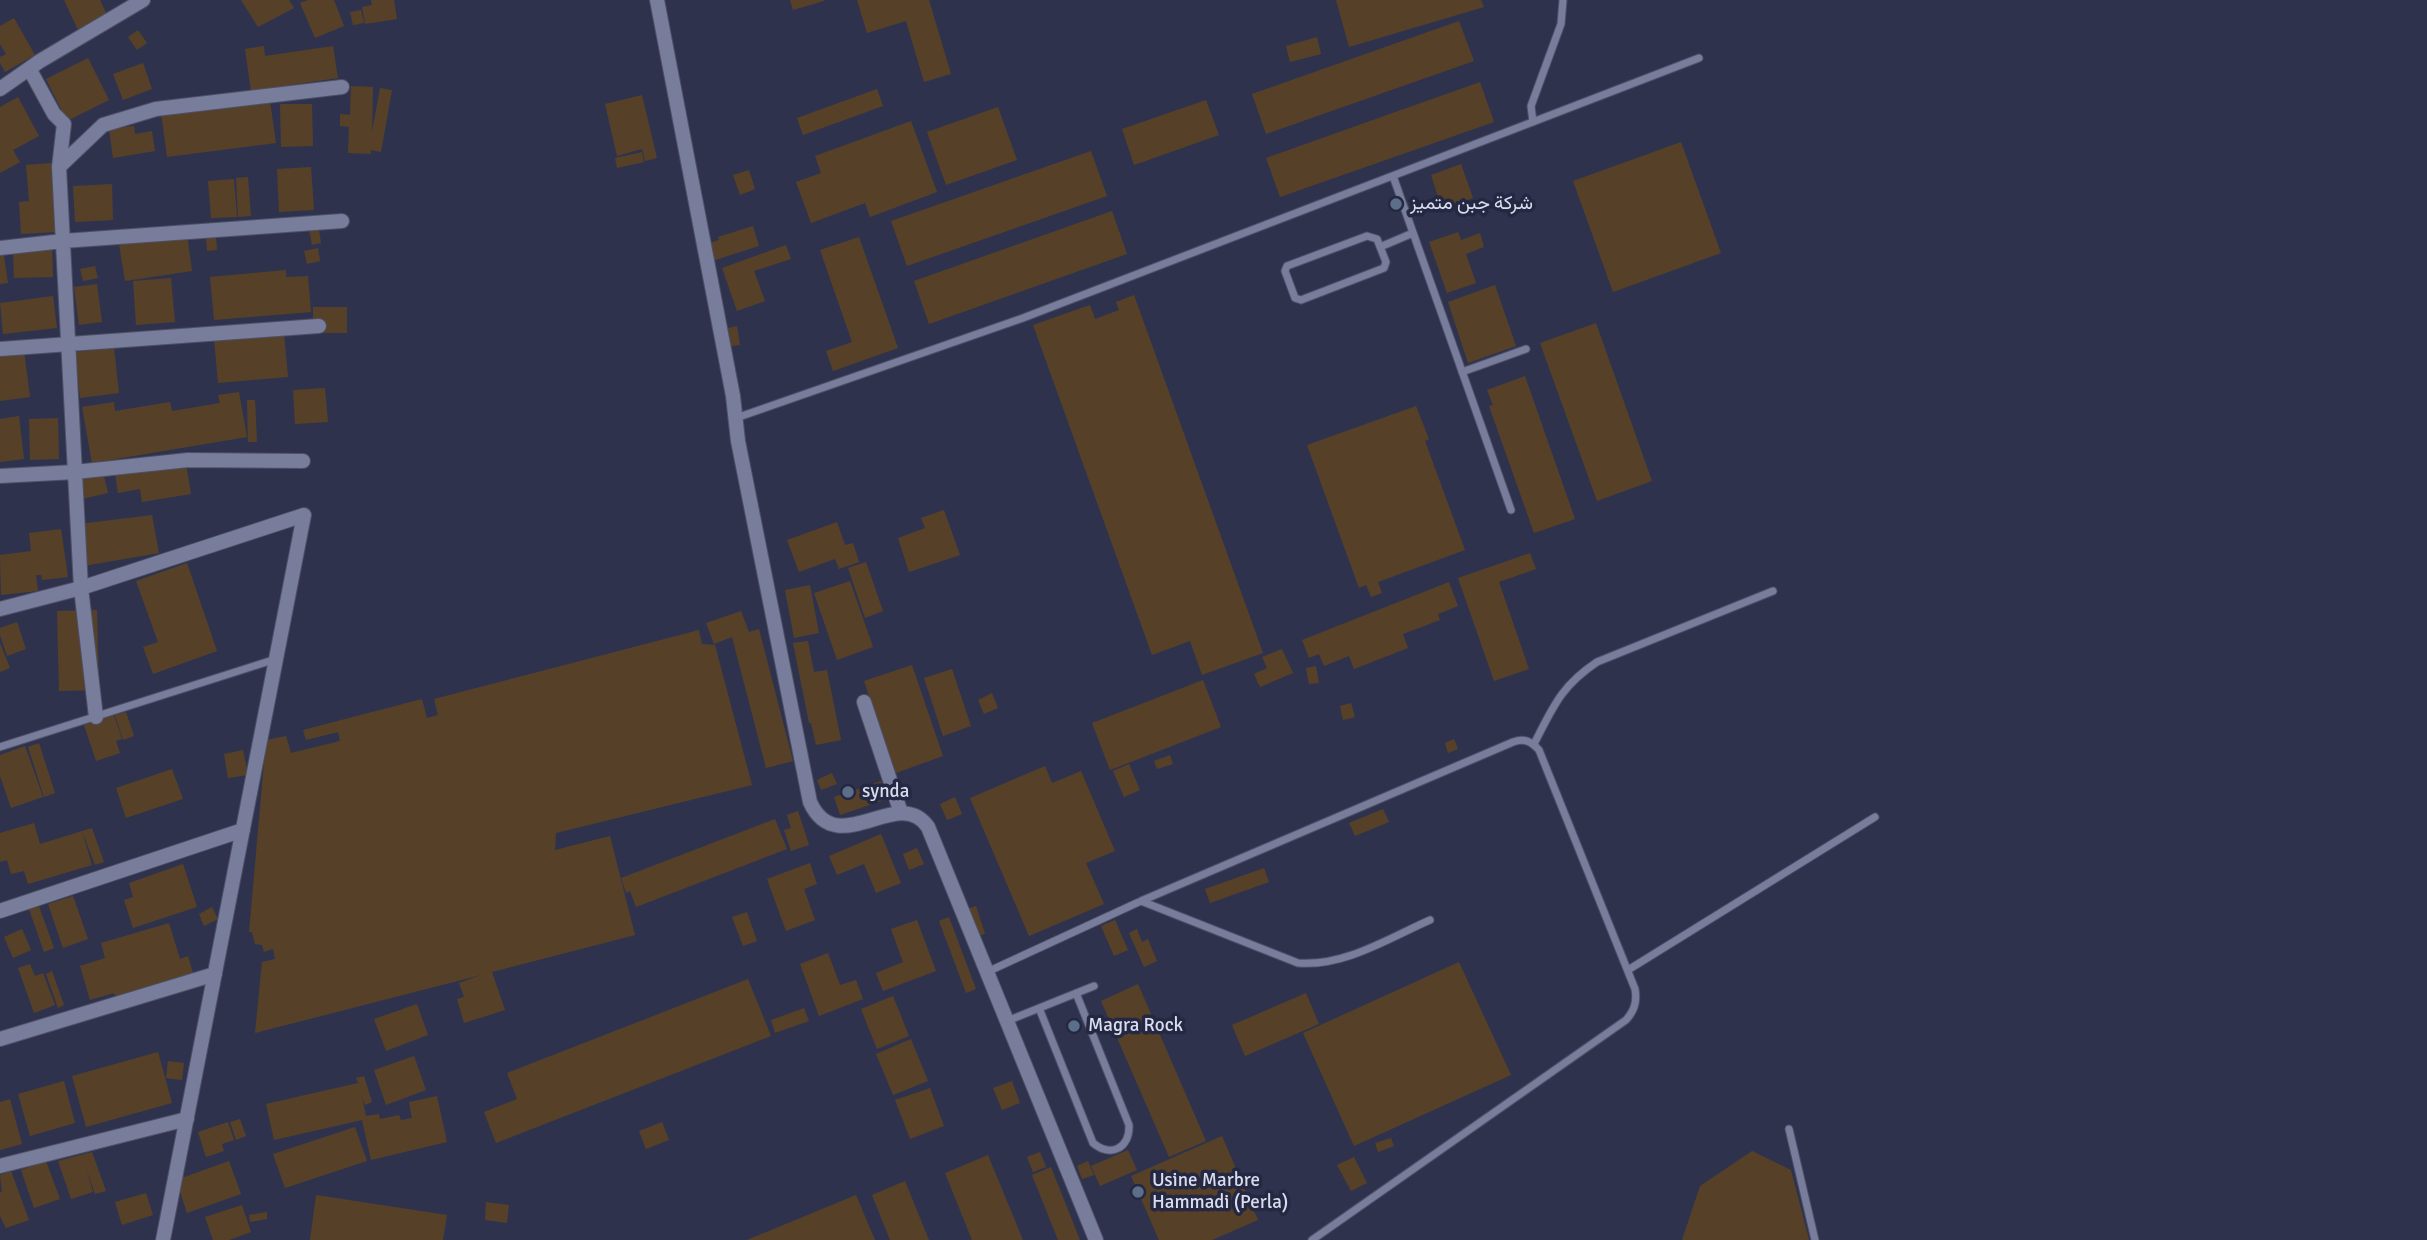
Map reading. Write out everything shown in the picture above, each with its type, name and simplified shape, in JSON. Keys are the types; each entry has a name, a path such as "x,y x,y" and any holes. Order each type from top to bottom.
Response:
{"street":[{"path":"0,89 40,61 144,0"},
{"path":"657,0 738,441 810,802 822,820 833,825 845,826 901,813 917,815 928,827 1096,1240"},
{"path":"30,70 54,114 64,124 59,167 81,588 96,717"},
{"path":"59,167 103,125 156,109 342,87"},
{"path":"0,248 342,221"},
{"path":"0,349 319,327"},
{"path":"0,476 75,472 188,460 303,461"},
{"path":"0,608 81,588 304,515 163,1240"},
{"path":"864,702 901,813"},
{"path":"0,911 243,830"},
{"path":"0,1039 215,974"},
{"path":"0,1167 187,1119"}],"lane":[{"path":"1533,122 1531,106 1562,24 1563,0"},
{"path":"736,419 1023,318 1699,58"},
{"path":"1393,176 1511,510"},
{"path":"1380,247 1413,233"},
{"path":"1367,236 1375,237 1380,247 1386,262 1382,270 1301,300 1295,298 1285,271 1287,266 1367,236"},
{"path":"1462,372 1526,349"},
{"path":"1534,744 1560,694 1597,662 1773,591"},
{"path":"0,747 276,659"},
{"path":"987,972 1141,901 1513,741 1528,740 1534,744 1539,750 1628,971 1636,997 1632,1014 1312,1240"},
{"path":"1628,971 1875,817"},
{"path":"1141,901 1298,963 1311,964 1337,961 1430,920"},
{"path":"1007,1021 1094,986"},
{"path":"1039,1008 1093,1143 1100,1149 1119,1149 1129,1135 1129,1125 1076,993"},
{"path":"1789,1129 1815,1240"}],"building":[{"path":"64,0 100,0 108,17 78,30"},
{"path":"241,0 289,0 294,8 258,27"},
{"path":"308,0 334,0 344,26 315,38 300,3"},
{"path":"371,0 394,0 397,19 365,24 362,7 372,5"},
{"path":"790,0 824,0 824,1 793,10"},
{"path":"857,0 929,0 951,74 924,82 906,21 867,33"},
{"path":"1336,0 1481,0 1484,7 1349,47"},
{"path":"361,10 364,23 353,25 350,12"},
{"path":"14,18 35,55 5,72 0,63 0,57 6,54 0,44 0,26"},
{"path":"1459,21 1474,61 1266,134 1252,94"},
{"path":"138,30 147,43 137,50 128,37"},
{"path":"1317,37 1321,54 1290,62 1286,46"},
{"path":"264,46 265,56 333,46 338,78 251,91 245,49"},
{"path":"88,58 109,100 67,121 46,79"},
{"path":"143,63 152,89 123,100 113,74"},
{"path":"1480,82 1494,122 1280,197 1266,158"},
{"path":"351,86 373,87 372,132 380,88 392,90 381,152 371,150 371,154 348,153 349,127 340,126 340,114 350,115"},
{"path":"877,89 883,106 803,135 797,118"},
{"path":"642,95 657,158 645,161 642,149 617,156 605,104"},
{"path":"18,97 39,136 13,150 20,162 0,173 0,107"},
{"path":"1206,100 1219,135 1134,165 1122,129"},
{"path":"270,101 276,143 167,157 161,112"},
{"path":"280,104 312,104 313,146 281,147"},
{"path":"998,107 1017,160 946,185 927,132"},
{"path":"911,121 937,192 870,217 865,203 811,223 796,182 821,173 815,156"},
{"path":"134,126 135,134 152,131 155,151 113,158 109,129"},
{"path":"1681,142 1721,253 1613,292 1573,181"},
{"path":"1091,151 1107,196 907,266 891,221"},
{"path":"642,152 644,162 617,168 615,158"},
{"path":"51,163 56,232 21,234 19,202 29,201 26,165"},
{"path":"1461,164 1473,198 1442,209 1431,175"},
{"path":"311,167 314,210 279,212 277,169"},
{"path":"749,170 755,189 740,195 733,175"},
{"path":"248,177 251,216 238,217 236,178"},
{"path":"234,179 237,217 211,218 208,181"},
{"path":"112,184 113,220 75,222 73,186"},
{"path":"1112,211 1127,254 929,324 914,281"},
{"path":"318,223 321,243 312,245 308,224"},
{"path":"753,226 759,246 709,262 704,245 719,240 718,237"},
{"path":"1458,232 1461,240 1480,233 1484,247 1466,254 1476,283 1447,293 1429,242"},
{"path":"187,234 192,271 125,281 119,244"},
{"path":"216,236 217,250 207,251 206,237"},
{"path":"859,237 898,348 833,371 826,351 852,342 820,250"},
{"path":"786,245 791,259 754,271 765,301 737,311 722,268"},
{"path":"52,247 53,277 14,278 13,248"},
{"path":"318,248 320,261 307,264 304,251"},
{"path":"0,250 3,250 8,283 0,284"},
{"path":"95,266 98,278 83,281 80,269"},
{"path":"286,270 286,277 308,276 311,312 214,320 210,277"},
{"path":"171,278 175,322 136,325 133,281"},
{"path":"97,284 102,322 79,325 74,287"},
{"path":"1495,285 1516,346 1468,363 1448,302"},
{"path":"1134,295 1263,653 1202,675 1190,641 1152,655 1033,325 1090,305 1095,319 1119,310 1116,302"},
{"path":"53,296 57,328 3,334 0,303"},
{"path":"313,307 347,307 347,333 313,333"},
{"path":"1596,323 1652,481 1597,501 1540,343"},
{"path":"737,326 740,345 731,346 728,328"},
{"path":"284,333 288,377 218,383 214,339"},
{"path":"114,348 119,393 80,398 75,352"},
{"path":"24,351 30,397 0,401 0,354"},
{"path":"1525,376 1575,519 1534,533 1489,406 1493,405 1487,390"},
{"path":"325,388 328,422 295,424 293,390"},
{"path":"239,392 247,437 92,463 82,407 114,402 115,411 170,402 172,411 220,403 218,395"},
{"path":"247,400 255,400 257,442 248,442"},
{"path":"1416,406 1429,439 1425,441 1465,550 1378,582 1382,593 1371,597 1366,585 1359,588 1307,445"},
{"path":"19,416 24,459 0,462 0,419"},
{"path":"58,418 59,459 30,460 29,419"},
{"path":"186,463 191,494 142,502 140,489 118,493 115,474"},
{"path":"103,472 108,493 73,501 68,480"},
{"path":"944,510 960,555 909,572 898,538 925,528 921,518"},
{"path":"152,515 159,553 78,567 71,525"},
{"path":"837,522 845,545 853,543 859,562 839,569 835,559 799,572 787,540"},
{"path":"61,529 68,577 42,580 41,575 36,575 38,591 1,595 0,555 31,551 29,533"},
{"path":"1530,553 1536,569 1499,582 1529,669 1494,681 1458,578"},
{"path":"866,562 883,611 865,618 848,568"},
{"path":"187,563 217,651 153,674 143,647 158,642 136,581"},
{"path":"850,581 873,647 837,660 814,593"},
{"path":"1449,582 1458,606 1438,614 1440,620 1403,634 1408,648 1354,669 1349,656 1324,666 1319,654 1309,658 1302,640"},
{"path":"810,585 819,633 794,638 785,590"},
{"path":"97,610 99,690 59,691 57,611"},
{"path":"741,611 749,632 759,629 793,761 766,768 732,637 714,644 706,623"},
{"path":"17,622 26,649 7,656 0,628"},
{"path":"699,630 702,644 715,645 752,785 556,833 555,850 610,836 635,935 492,972 505,1010 464,1023 457,999 464,997 459,983 481,975 255,1033 262,962 275,959 273,949 264,952 262,945 255,944 252,932 249,932 266,740 286,736 291,753 340,741 338,732 306,740 303,730 422,699 427,718 438,715 434,699"},
{"path":"808,641 814,672 827,670 841,740 816,745 793,643"},
{"path":"0,643 10,668 0,672"},
{"path":"1282,649 1293,673 1260,687 1254,674 1267,668 1262,657"},
{"path":"912,665 943,756 896,773 864,681"},
{"path":"1316,666 1319,683 1309,684 1306,668"},
{"path":"952,669 971,726 943,736 924,678"},
{"path":"1203,680 1221,727 1110,770 1092,723"},
{"path":"992,693 998,708 984,714 978,700"},
{"path":"1351,703 1355,717 1343,720 1340,706"},
{"path":"126,712 134,736 123,740 115,715"},
{"path":"114,715 122,739 116,741 120,753 96,761 84,725"},
{"path":"1454,739 1458,749 1448,753 1445,743"},
{"path":"39,743 55,793 44,797 28,747"},
{"path":"25,746 43,797 11,808 0,776 0,755"},
{"path":"243,750 248,775 228,778 224,754"},
{"path":"1170,755 1173,764 1157,769 1154,761"},
{"path":"1129,764 1140,790 1124,797 1113,771"},
{"path":"1045,766 1052,783 1081,771 1115,851 1086,863 1104,904 1029,936 970,798"},
{"path":"172,769 183,799 126,818 116,788"},
{"path":"832,773 837,784 821,790 817,780"},
{"path":"881,781 887,799 840,815 834,797"},
{"path":"955,797 962,814 947,820 940,804"},
{"path":"1383,809 1389,822 1355,836 1349,823"},
{"path":"798,811 809,845 791,851 784,830 791,828 787,815"},
{"path":"775,819 787,849 636,907 630,891 626,893 621,878"},
{"path":"34,823 40,844 82,831 92,865 28,884 24,871 11,874 7,860 0,862 0,833"},
{"path":"92,828 104,862 95,865 82,831"},
{"path":"881,834 901,883 876,893 864,864 837,875 829,856"},
{"path":"917,848 924,864 909,870 903,854"},
{"path":"810,863 817,884 804,889 815,920 786,931 767,879"},
{"path":"183,864 197,907 133,928 124,900 133,897 129,883"},
{"path":"1264,868 1269,882 1210,903 1205,889"},
{"path":"73,896 88,939 63,948 48,904"},
{"path":"39,906 54,948 44,952 29,909"},
{"path":"976,906 985,934 973,937 965,910"},
{"path":"212,907 218,919 204,926 199,914"},
{"path":"747,912 757,941 743,946 732,917"},
{"path":"949,917 976,989 966,993 939,921"},
{"path":"917,920 936,971 883,991 876,973 903,962 891,929"},
{"path":"1115,920 1128,950 1114,956 1101,926"},
{"path":"169,923 180,959 188,956 193,973 115,996 114,993 90,1000 80,966 105,958 101,943"},
{"path":"22,929 31,950 13,958 4,937"},
{"path":"1137,929 1142,942 1148,939 1157,961 1144,967 1129,933"},
{"path":"828,953 840,985 856,980 863,999 819,1016 800,964"},
{"path":"1459,962 1511,1075 1354,1146 1303,1033"},
{"path":"30,964 35,976 43,973 55,1005 34,1013 18,968"},
{"path":"52,971 64,1005 58,1008 46,974"},
{"path":"748,979 771,1036 496,1143 484,1112 517,1099 507,1073"},
{"path":"1138,984 1206,1141 1169,1157 1101,1001"},
{"path":"1306,993 1319,1024 1245,1056 1232,1025"},
{"path":"893,996 909,1036 877,1049 861,1009"},
{"path":"417,1004 428,1035 386,1051 374,1019"},
{"path":"804,1008 809,1021 775,1033 771,1020"},
{"path":"911,1039 928,1081 893,1095 876,1054"},
{"path":"158,1052 172,1103 86,1127 72,1076"},
{"path":"414,1056 426,1090 386,1105 374,1070"},
{"path":"168,1061 184,1063 182,1080 166,1078"},
{"path":"364,1076 372,1102 365,1105 362,1097 366,1116 379,1114 380,1119 399,1115 401,1120 412,1118 409,1102 437,1096 447,1142 371,1160 362,1120 274,1140 266,1104 358,1083 356,1078"},
{"path":"64,1081 75,1123 30,1136 18,1094"},
{"path":"1012,1081 1020,1103 1002,1110 993,1088"},
{"path":"930,1088 944,1126 910,1139 895,1100"},
{"path":"10,1099 22,1144 0,1150 0,1102"},
{"path":"240,1119 246,1136 236,1140 230,1122"},
{"path":"228,1122 234,1140 222,1144 224,1151 206,1157 198,1132"},
{"path":"662,1122 669,1140 646,1149 639,1131"},
{"path":"355,1127 367,1161 285,1188 273,1154"},
{"path":"1222,1136 1258,1220 1212,1240 1159,1240 1131,1176"},
{"path":"1391,1138 1394,1146 1378,1152 1375,1143"},
{"path":"1128,1150 1137,1170 1100,1186 1091,1166"},
{"path":"1752,1151 1791,1170 1809,1240 1682,1240 1700,1186"},
{"path":"92,1152 106,1191 95,1194 86,1168 93,1192 71,1199 58,1161"},
{"path":"1040,1152 1046,1167 1033,1172 1027,1157"},
{"path":"988,1155 1023,1240 972,1240 945,1173"},
{"path":"1354,1157 1367,1183 1351,1191 1337,1165"},
{"path":"46,1161 60,1199 34,1208 21,1170"},
{"path":"229,1161 241,1194 187,1213 176,1180"},
{"path":"1088,1161 1094,1175 1082,1179 1077,1166"},
{"path":"1051,1167 1080,1240 1058,1240 1032,1175"},
{"path":"11,1171 29,1220 6,1228 0,1216 0,1175"},
{"path":"905,1181 929,1240 890,1240 872,1195"},
{"path":"146,1193 153,1215 122,1225 115,1202"},
{"path":"316,1195 447,1215 443,1240 310,1240"},
{"path":"856,1195 875,1240 747,1240"},
{"path":"486,1202 509,1205 507,1223 485,1220"},
{"path":"242,1205 251,1232 229,1240 213,1240 205,1217"},
{"path":"267,1212 267,1219 250,1222 249,1215"}],"place":[{"name":"شركة جبن متميز","path":"1396,204"},
{"name":"synda","path":"848,792"},
{"name":"Magra Rock","path":"1074,1026"},
{"name":"Usine Marbre Hammadi (Perla)","path":"1138,1192"}]}
